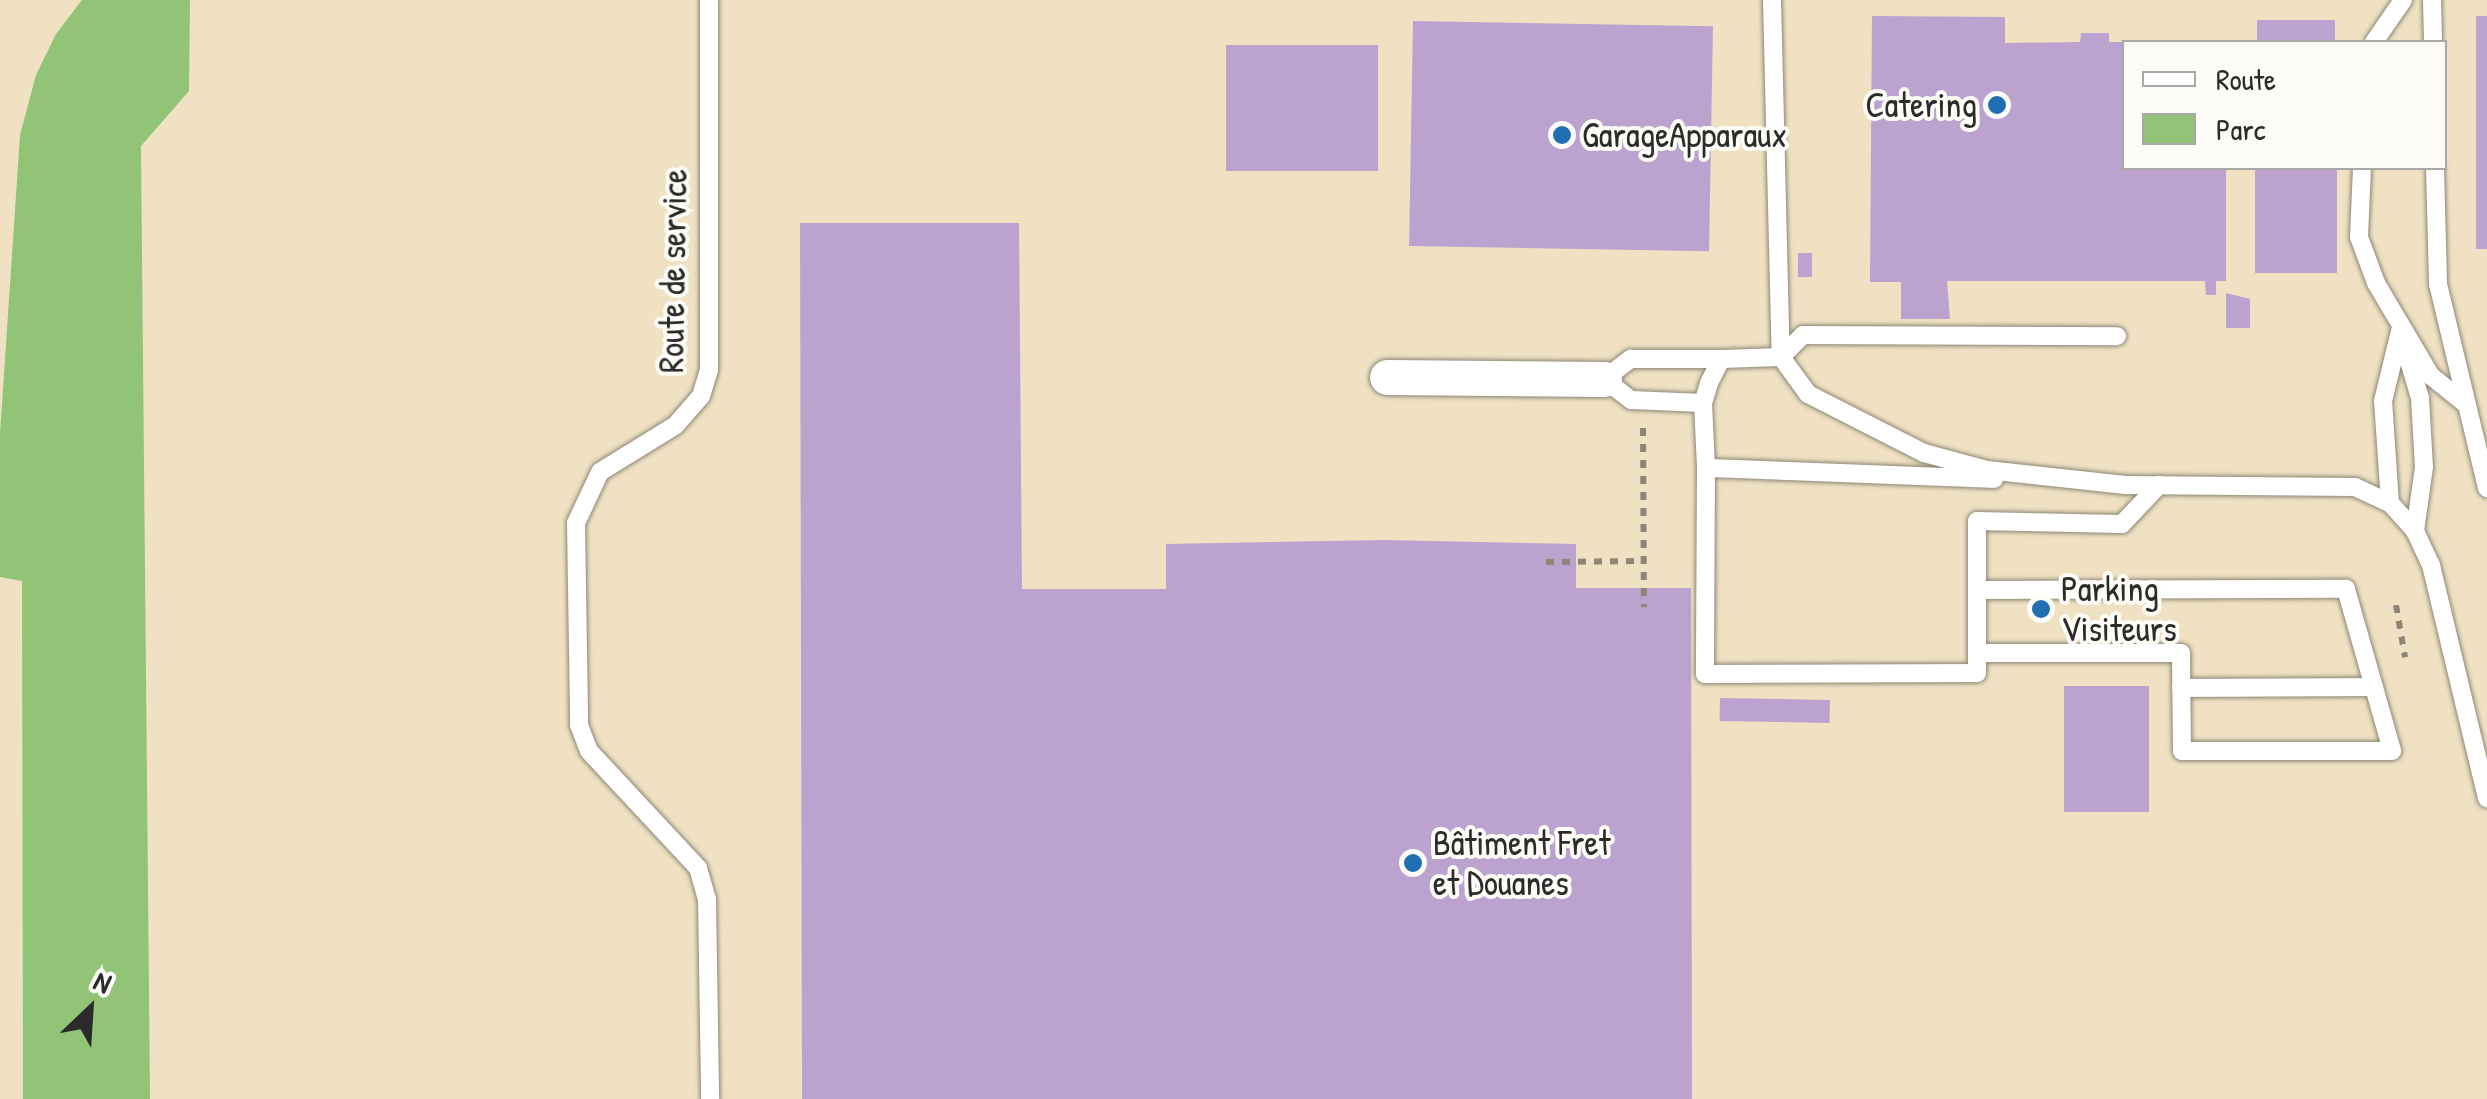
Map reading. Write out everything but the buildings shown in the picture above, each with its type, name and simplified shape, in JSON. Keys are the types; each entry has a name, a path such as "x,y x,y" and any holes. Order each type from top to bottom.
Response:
{"street":[{"path":"1387,377 1604,379"}],"lane":[{"name":"Route de service","path":"709,0 709,370 701,396 676,426 600,472 584,498 576,542 579,726 589,751 698,868 707,899 710,1099"},
{"path":"1772,0 1781,358 1808,394 1846,418 1924,453 2050,481"},
{"path":"2375,40 2403,0"},
{"path":"2432,0 2432,40"},
{"path":"2362,170 2359,237 2400,331 2420,398 2424,468 2415,531"},
{"path":"2435,170 2438,284 2487,488"},
{"path":"2400,331 2431,376 2466,404"},
{"path":"2390,503 2383,401 2400,331"},
{"path":"1702,403 1631,400 1604,379 1631,359 1781,358 1802,335 2116,336"},
{"path":"1721,359 1702,403 1706,468 1705,674 1977,673 1976,521 2122,524 2159,485"},
{"path":"1706,468 2159,485 2355,486 2390,503 2415,531 2432,565 2487,798"},
{"path":"1976,590 2346,589 2392,751 2182,751 2181,653 1977,653"},
{"path":"2181,688 2374,688"}],"path":[{"path":"1643,420 1644,606"},
{"path":"1546,562 1644,561"},
{"path":"2396,605 2405,657"}],"green space":[{"path":"82,0 190,0 189,91 141,146 150,1099 23,1099 22,581 0,577 0,434 20,135 36,75 56,34"}],"place":[{"name":"Catering","path":"1997,105"},
{"name":"GarageApparaux","path":"1562,135"},
{"name":"Parking Visiteurs","path":"2041,609"},
{"name":"Bâtiment Fret et Douanes","path":"1413,863"}]}
